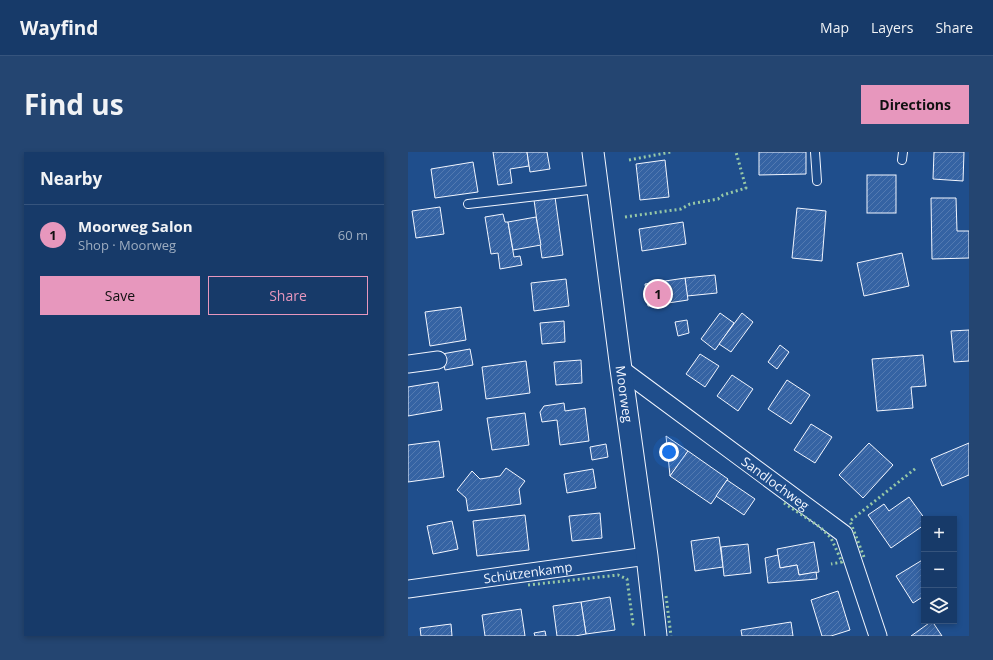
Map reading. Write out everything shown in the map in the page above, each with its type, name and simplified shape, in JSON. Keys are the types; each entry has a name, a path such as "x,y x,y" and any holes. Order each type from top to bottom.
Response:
{"street":[{"name":"Moorweg","path":"593,152 647,556 656,636"},
{"path":"408,364 438,360"},
{"name":"Sandlochweg","path":"621,369 844,534 878,636"},
{"name":"Schützenkamp","path":"408,590 647,556"}],"lane":[{"path":"815,152 817,181"},
{"path":"468,204 598,189"}],"building":[{"path":"493,152 527,152 529,166 510,169 512,183 498,185"},
{"path":"527,152 547,152 550,169 530,172"},
{"path":"759,152 806,152 806,174 759,175"},
{"path":"934,152 964,152 963,181 933,179"},
{"path":"665,160 669,197 640,200 636,164"},
{"path":"473,162 478,192 435,198 431,169"},
{"path":"867,175 896,175 896,213 867,213"},
{"path":"555,197 563,255 542,258 534,200"},
{"path":"931,198 956,198 957,231 969,231 969,258 932,259"},
{"path":"440,207 444,234 416,238 412,211"},
{"path":"797,208 826,211 822,261 792,258"},
{"path":"503,214 505,222 508,222 514,257 520,256 522,265 500,269 498,253 491,254 485,217"},
{"path":"536,217 541,245 513,250 508,222"},
{"path":"683,222 686,244 642,251 639,229"},
{"path":"902,253 909,286 864,296 857,263"},
{"path":"715,275 717,293 687,296 685,278"},
{"path":"685,278 688,300 648,306 645,284"},
{"path":"566,279 569,306 534,311 531,283"},
{"path":"461,307 466,340 430,346 425,312"},
{"path":"720,313 734,323 715,350 701,339"},
{"path":"742,313 753,322 731,352 719,344"},
{"path":"687,320 689,333 678,336 675,322"},
{"path":"564,321 565,342 542,344 540,323"},
{"path":"969,330 969,361 954,362 951,331"},
{"path":"780,345 789,352 777,369 768,362"},
{"path":"470,349 473,365 445,370 442,354"},
{"path":"700,354 719,366 705,387 686,374"},
{"path":"923,355 926,386 911,387 913,408 877,411 872,359"},
{"path":"581,360 582,383 556,385 554,362"},
{"path":"526,361 530,393 486,399 482,367"},
{"path":"732,375 753,389 738,411 717,396"},
{"path":"787,380 810,395 791,424 768,409"},
{"path":"438,382 442,410 408,416 408,387"},
{"path":"564,403 565,411 585,408 589,441 560,445 557,420 542,422 540,412 544,406"},
{"path":"525,413 529,445 492,450 487,418"},
{"path":"811,424 832,437 815,463 794,450"},
{"path":"666,436 688,451 670,476"},
{"path":"439,441 444,477 408,482 408,445"},
{"path":"869,443 893,465 863,498 839,475"},
{"path":"969,443 969,475 942,486 931,459"},
{"path":"606,444 608,457 592,460 590,447"},
{"path":"688,451 728,479 711,504 670,476"},
{"path":"506,468 525,481 519,489 521,504 468,511 466,498 457,490 472,471 480,479 500,476"},
{"path":"593,469 596,488 567,493 564,474"},
{"path":"727,480 755,499 744,515 716,496"},
{"path":"909,497 923,516 921,516 921,527 891,548 868,515 884,504 889,511"},
{"path":"600,513 602,538 572,541 569,516"},
{"path":"525,515 529,550 477,556 473,521"},
{"path":"452,521 458,549 433,554 427,526"},
{"path":"719,537 723,567 695,571 691,541"},
{"path":"814,542 819,572 799,575 797,565 780,568 777,549"},
{"path":"748,544 751,573 724,576 721,547"},
{"path":"778,555 780,568 797,565 799,575 816,572 817,579 768,583 765,558"},
{"path":"921,561 921,598 913,603 896,576"},
{"path":"838,591 850,630 831,636 822,636 811,600"},
{"path":"610,597 615,630 586,634 581,602"},
{"path":"581,602 586,634 575,636 557,636 553,606"},
{"path":"521,609 525,636 485,636 482,615"},
{"path":"791,622 793,636 742,636 741,630"},
{"path":"451,624 452,636 421,636 420,628"},
{"path":"928,624 934,624 942,636 911,636"},
{"path":"545,631 546,636 535,636 534,633"}],"hedge":[{"path":"629,160 671,152"},
{"path":"625,217 681,209 690,204 718,199 723,195 746,188 736,152"},
{"path":"864,557 850,521 916,468"},
{"path":"784,503 820,527 831,538 842,562 831,564"},
{"path":"528,585 618,575 627,579 633,624 629,625"},
{"path":"666,596 671,636"}],"place":[{"name":"Moorweg Salon","path":"658,294"}]}
